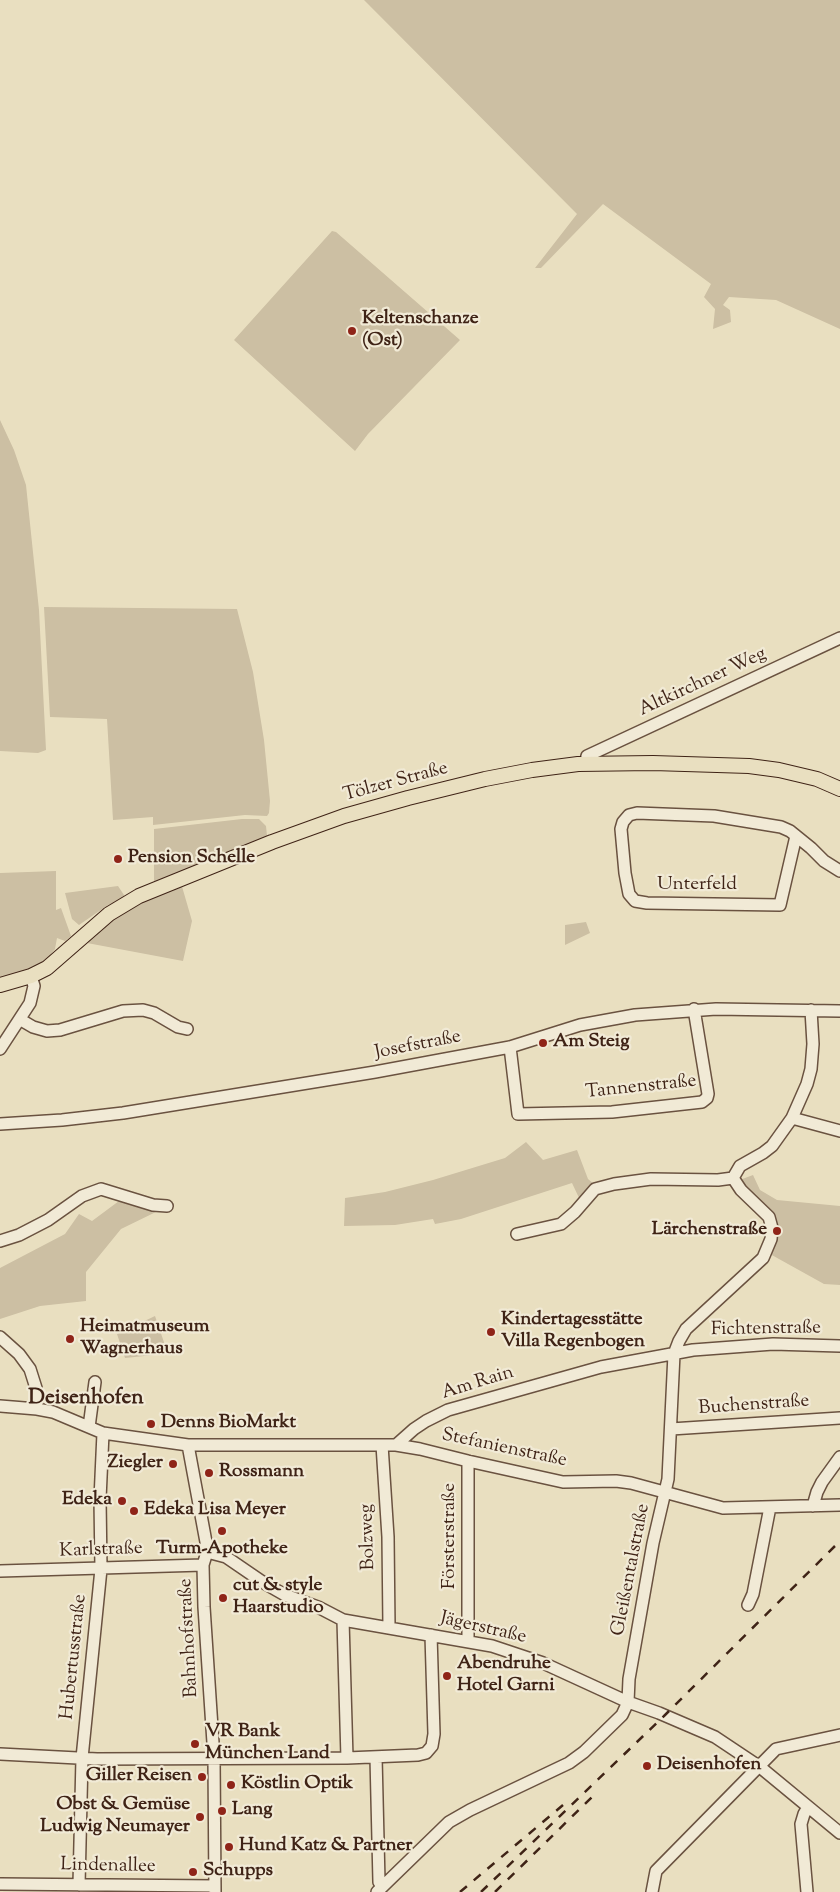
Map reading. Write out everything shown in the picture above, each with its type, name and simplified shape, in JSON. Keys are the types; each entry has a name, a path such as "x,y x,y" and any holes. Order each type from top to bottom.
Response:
{"main road":[{"name":"Tölzer Straße","path":"0,985 31,976 53,964 99,922 140,896 272,842 344,816 436,791 532,770 586,764 653,763 749,766 798,773 840,789"}],"street":[{"name":"Altkirchner Weg","path":"586,764 587,756 840,638"},
{"name":"Unterfeld","path":"637,813 714,816 781,827 796,836 780,904 647,903 635,901 631,898 625,872 621,829 623,822 629,815 637,813"},
{"path":"796,836 824,861 840,871"},
{"path":"0,1049 21,1020 33,995 34,986 31,976"},
{"name":"Josefstraße","path":"0,1124 62,1120 186,1104 365,1074 510,1047 580,1025 635,1015 694,1009 751,1008 840,1011"},
{"name":"Tannenstraße","path":"510,1047 518,1114 612,1112 702,1102 707,1098 708,1094 694,1009"},
{"path":"21,1020 33,1027 47,1031 60,1030 123,1011 143,1010 154,1013 178,1027 187,1029"},
{"path":"517,1234 561,1224 575,1212 595,1189 651,1178 718,1180 733,1178 740,1166 764,1153 772,1146 792,1118 807,1084 811,1068 813,1044 811,1010"},
{"path":"792,1118 840,1132"},
{"name":"Gleißentalstraße","path":"628,1702 629,1679 653,1543 666,1492 674,1354 678,1341 686,1329 763,1258 772,1239 769,1217 741,1190 733,1178"},
{"path":"0,1241 19,1235 48,1220 82,1196 101,1189 153,1205 167,1206"},
{"name":"Fichtenstraße","path":"686,1329 688,1342 694,1350"},
{"path":"0,1337 19,1354 30,1369 36,1388 37,1409"},
{"name":"Fichtenstraße","path":"674,1354 694,1350 774,1344 840,1346"},
{"name":"Am Rain","path":"396,1445 414,1429 448,1410 601,1367 674,1354"},
{"path":"89,1427 95,1382"},
{"name":"Stefanienstraße","path":"0,1406 53,1412 103,1433 188,1445 396,1445 563,1482 616,1481 666,1492 723,1508 840,1505"},
{"name":"Buchenstraße","path":"671,1429 840,1418"},
{"path":"414,1429 420,1449"},
{"name":"Hubertusstraße","path":"79,1885 82,1758 101,1569 100,1499 103,1433"},
{"name":"Bahnhofstraße","path":"188,1445 207,1552 204,1565 204,1617 214,1758 215,1889"},
{"name":"Bolzweg","path":"382,1445 388,1537 389,1627"},
{"path":"813,1506 820,1487 840,1457"},
{"name":"Försterstraße","path":"468,1462 468,1641"},
{"path":"748,1605 753,1594 770,1507"},
{"name":"Jägerstraße","path":"207,1552 226,1557 264,1583 286,1595 318,1607 342,1620 492,1646 531,1659 628,1702 660,1713 715,1738 760,1767 840,1833"},
{"name":"Karlstraße","path":"0,1571 204,1565"},
{"path":"342,1620 347,1758"},
{"path":"0,1754 82,1758 347,1758 426,1753 432,1746 434,1734 431,1635"},
{"path":"380,1889 449,1822 569,1763 584,1752 622,1715 628,1702"},
{"path":"652,1892 656,1871 776,1749 840,1735"},
{"path":"376,1757 380,1889"},
{"path":"807,1892 801,1824 808,1807"},
{"name":"Lindenallee","path":"0,1884 215,1889"}],"shaded area":[{"path":"364,0 840,0 840,329 776,300 729,297 723,305 730,310 731,322 713,329 715,309 704,297 711,284 603,204 541,268 535,268 577,214"},
{"path":"332,231 336,232 460,340 368,434 355,451 234,340"},
{"path":"0,420 14,450 26,485 39,610 46,750 38,753 0,751"},
{"path":"44,607 237,609 253,672 264,740 270,801 267,816 245,815 153,825 153,817 113,820 107,719 50,717"},
{"path":"242,819 259,819 266,826 267,836 264,842 154,886 154,829"},
{"path":"56,871 56,910 61,908 71,936 65,941 57,938 55,949 46,960 35,968 0,979 0,873"},
{"path":"181,883 192,921 183,961 87,943 128,906"},
{"path":"118,886 126,898 108,905 79,925 72,919 65,893"},
{"path":"586,922 590,933 565,945 565,925"},
{"path":"526,1142 543,1160 577,1150 588,1179 594,1184 580,1200 572,1183 461,1219 435,1224 433,1219 395,1225 344,1226 345,1198 385,1192 433,1180 505,1158"},
{"path":"753,1175 760,1190 777,1200 840,1206 840,1285 824,1284 770,1254 775,1227 737,1181"},
{"path":"123,1198 160,1210 121,1229 86,1272 86,1301 40,1306 0,1319 0,1268 65,1234 79,1214 92,1221"},
{"path":"155,1316 167,1351 154,1355 125,1358 117,1334"}],"railway":[{"path":"481,1892 665,1715 840,1541"},
{"path":"495,1892 593,1796"},
{"path":"460,1892 563,1805"}],"place":[{"name":"Keltenschanze (Ost)","path":"352,331"},
{"name":"Pension Schelle","path":"118,859"},
{"name":"Am Steig","path":"543,1043"},
{"name":"Lärchenstraße","path":"777,1231"},
{"name":"Kindertagesstätte Villa Regenbogen","path":"491,1332"},
{"name":"Heimatmuseum Wagnerhaus","path":"70,1339"},
{"name":"Denns BioMarkt","path":"151,1424"},
{"name":"Ziegler","path":"173,1464"},
{"name":"Rossmann","path":"209,1473"},
{"name":"Edeka","path":"122,1501"},
{"name":"Edeka Lisa Meyer","path":"134,1511"},
{"name":"Turm-Apotheke","path":"222,1531"},
{"name":"cut & style Haarstudio","path":"223,1598"},
{"name":"Abendruhe Hotel Garni","path":"447,1676"},
{"name":"VR Bank München Land","path":"195,1744"},
{"name":"Deisenhofen","path":"647,1766"},
{"name":"Giller Reisen","path":"202,1777"},
{"name":"Köstlin Optik","path":"231,1785"},
{"name":"Lang","path":"222,1811"},
{"name":"Obst & Gemüse Ludwig Neumayer","path":"200,1817"},
{"name":"Hund Katz & Partner","path":"229,1847"},
{"name":"Schupps","path":"193,1872"}],"district":[{"name":"Deisenhofen","path":"86,1399"}]}
